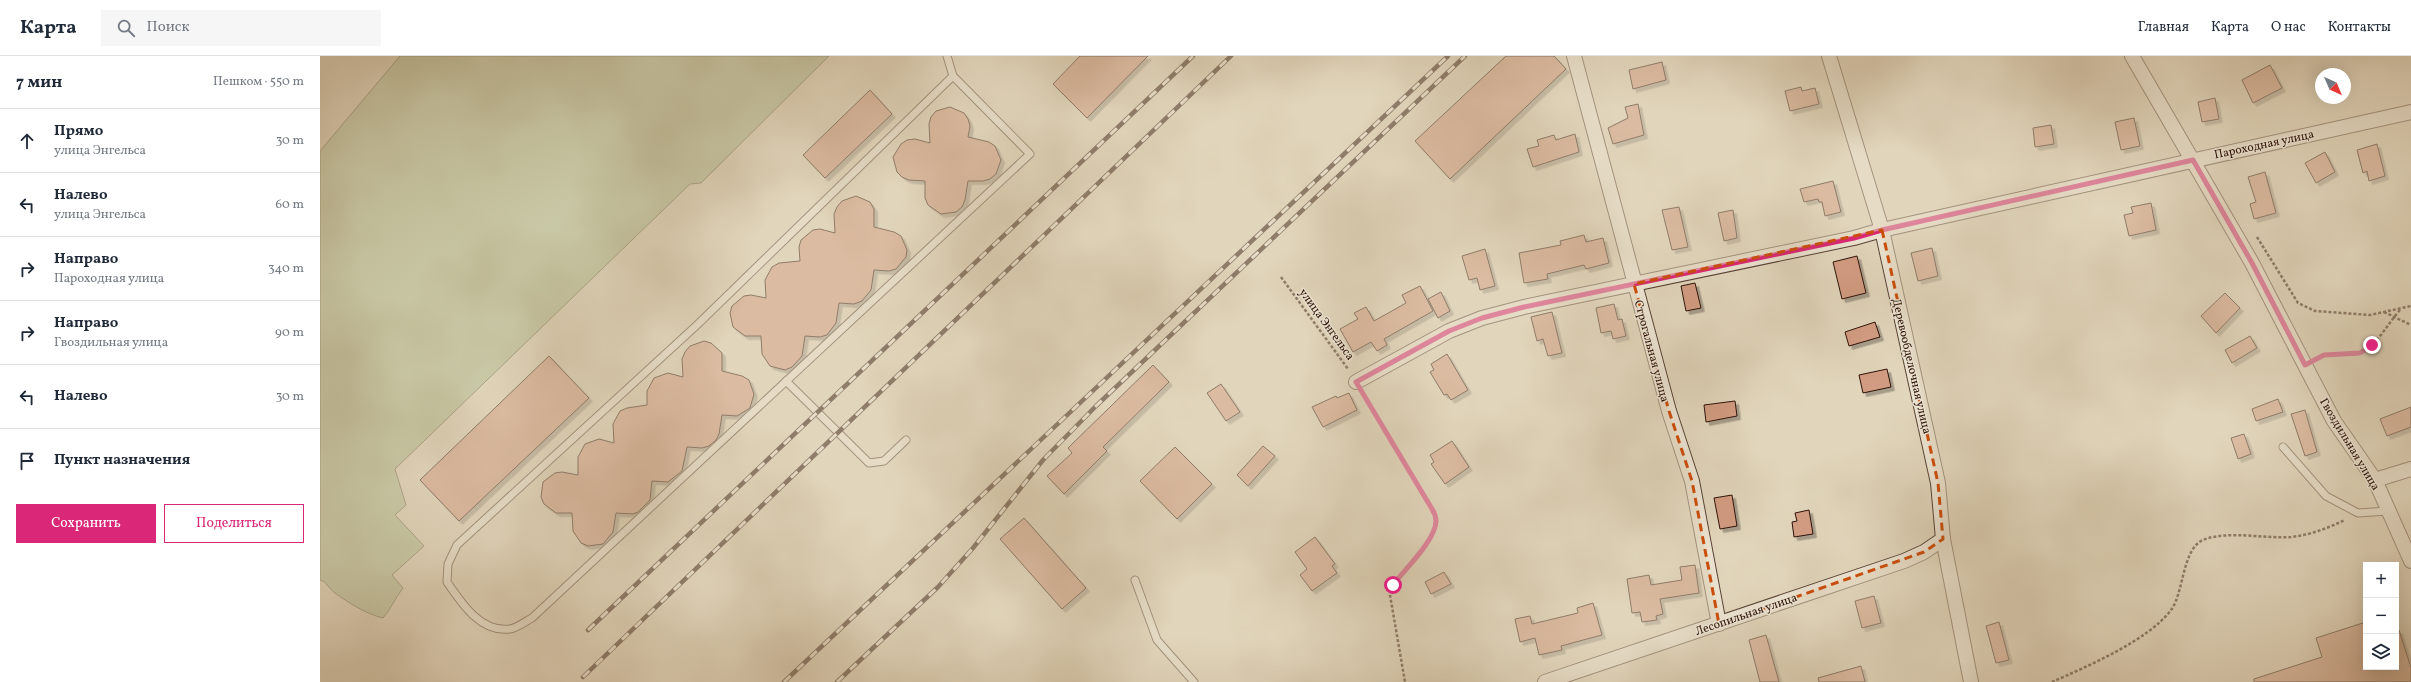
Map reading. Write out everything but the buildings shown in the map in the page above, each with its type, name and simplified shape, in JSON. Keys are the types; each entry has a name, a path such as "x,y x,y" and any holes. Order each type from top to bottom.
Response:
{"street":[{"name":"Строгальная улица","path":"1574,56 1669,412 1692,481 1719,624"},
{"name":"Деревообделочная улица","path":"1830,56 1882,230 1938,483 1943,539 1971,682"},
{"name":"Гвоздильная улица","path":"2132,56 2252,263 2334,421 2375,480 2411,561"},
{"name":"Пароходная улица","path":"1356,382 1449,331 1482,318 1634,284 1854,238 1882,230 2411,112"},
{"path":"2375,480 2411,469"},
{"name":"Лесопильная улица","path":"1545,682 1904,561 1924,552 1943,539"}],"lane":[{"path":"947,56 953,76 1030,154 532,618 511,629 492,628 475,617 447,582 448,564 457,545 697,325 953,76"},
{"path":"786,381 868,463 884,461 906,440"},
{"path":"2283,447 2326,496 2358,514 2388,511"},
{"path":"1135,580 1156,640 1194,682"}],"path":[{"path":"2254,232 2298,303 2315,311 2370,315 2411,306"},
{"name":"улица Энгельса","path":"1281,277 1356,382 1432,509 1436,520 1434,531 1393,585 1390,595 1405,682"},
{"path":"2305,365 2324,355 2360,353 2372,345 2393,317 2402,308"},
{"path":"2384,312 2411,325"},
{"path":"2052,682 2091,664 2156,625 2171,610 2192,548 2202,540 2251,535 2290,537 2326,530 2358,514"}],"highlighted area":[{"path":"1882,230 1938,483 1943,539 1924,552 1719,624 1692,481 1669,411 1634,284"}],"green space":[{"path":"400,56 829,56 701,183 690,184 395,469 406,505 395,515 424,546 392,575 403,588 383,618 370,614 352,604 331,590 324,582 320,580 320,151"}],"railway":[{"path":"588,630 1193,56"},
{"path":"583,677 1231,56"},
{"path":"784,682 1448,56"},
{"path":"837,682 938,587 973,548 1043,460 1096,406 1465,56"}],"route":[{"path":"1393,585 1427,542 1434,531 1436,520 1432,509 1356,382 1449,331 1482,318 1524,307 1854,238 1882,230 2193,160 2252,263 2305,365 2324,355 2360,353 2372,345"}]}
